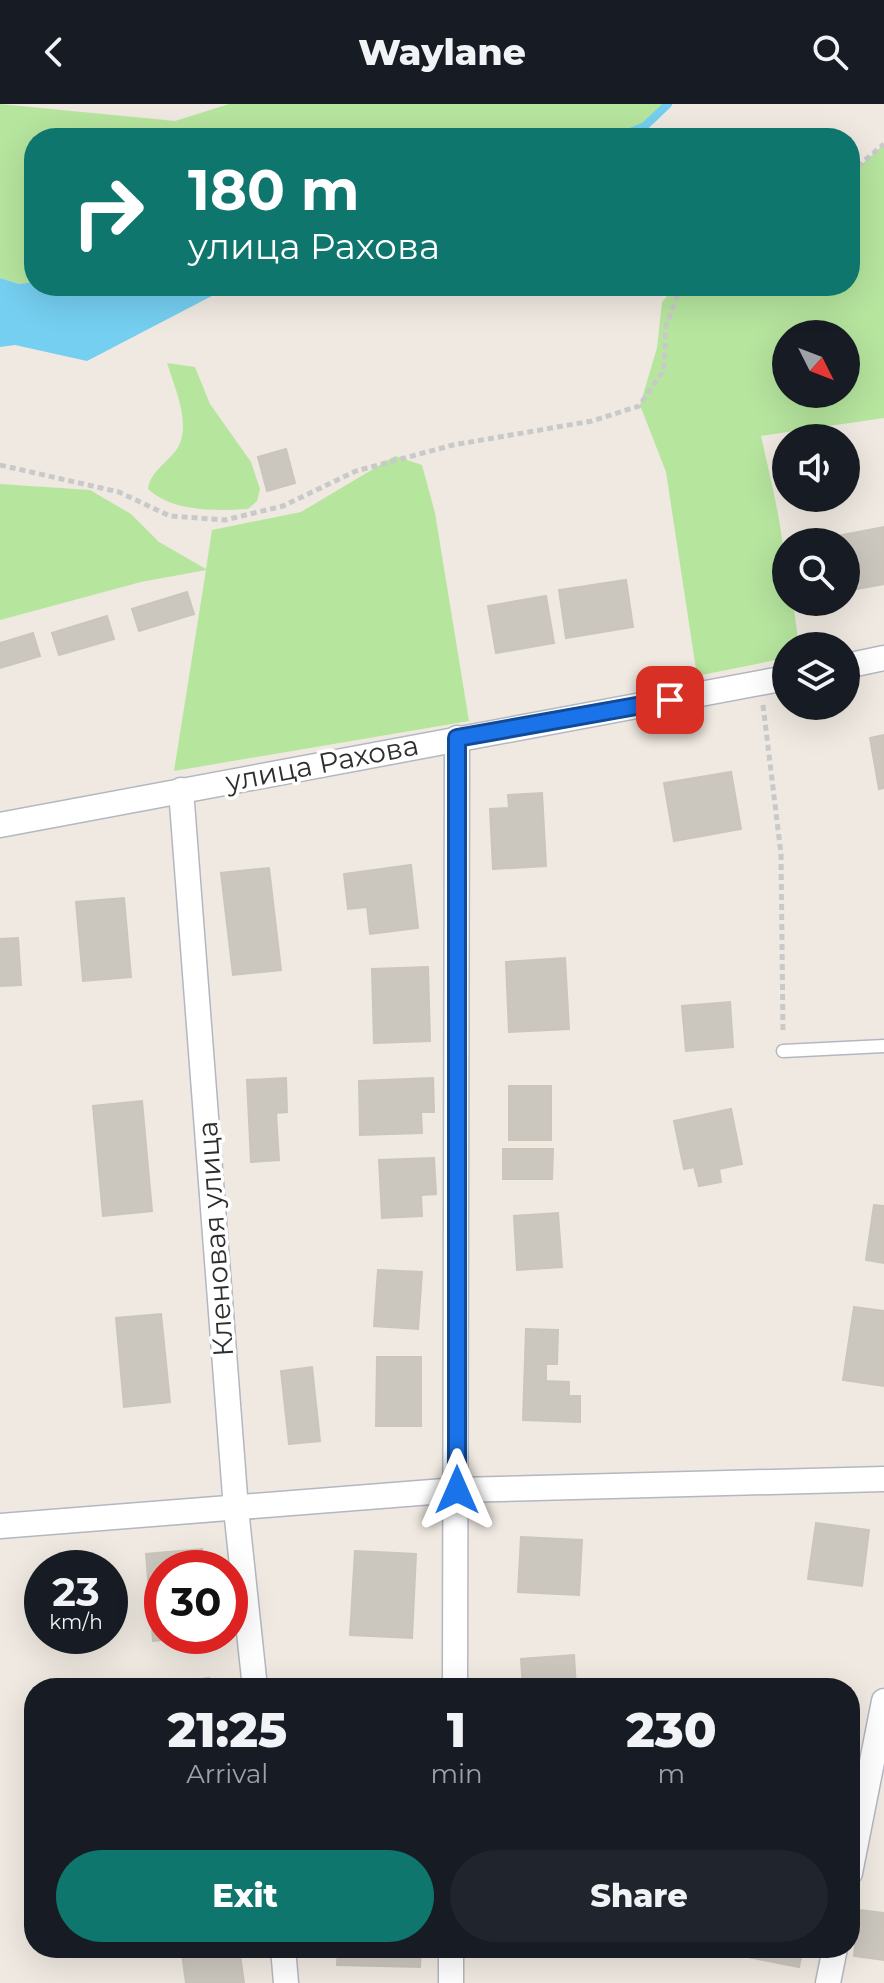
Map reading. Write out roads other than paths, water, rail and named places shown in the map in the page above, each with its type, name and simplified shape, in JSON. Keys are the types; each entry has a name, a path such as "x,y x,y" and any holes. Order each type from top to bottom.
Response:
{"street":[{"path":"860,663 884,658"},
{"name":"улица Рахова","path":"0,825 772,681"},
{"path":"455,1678 457,738"},
{"name":"Кленовая улица","path":"181,790 236,1509 254,1678"},
{"path":"0,1526 457,1490 884,1479"},
{"path":"860,1840 876,1787 884,1701"},
{"path":"284,1958 286,1983"},
{"path":"451,1958 451,1983"},
{"path":"828,1983 833,1958"}],"lane":[{"path":"783,1051 884,1046"}],"water":[{"path":"0,278 24,283 24,296 212,296 87,361 15,345 0,347"}],"waterway":[{"path":"640,128 668,104"}]}
